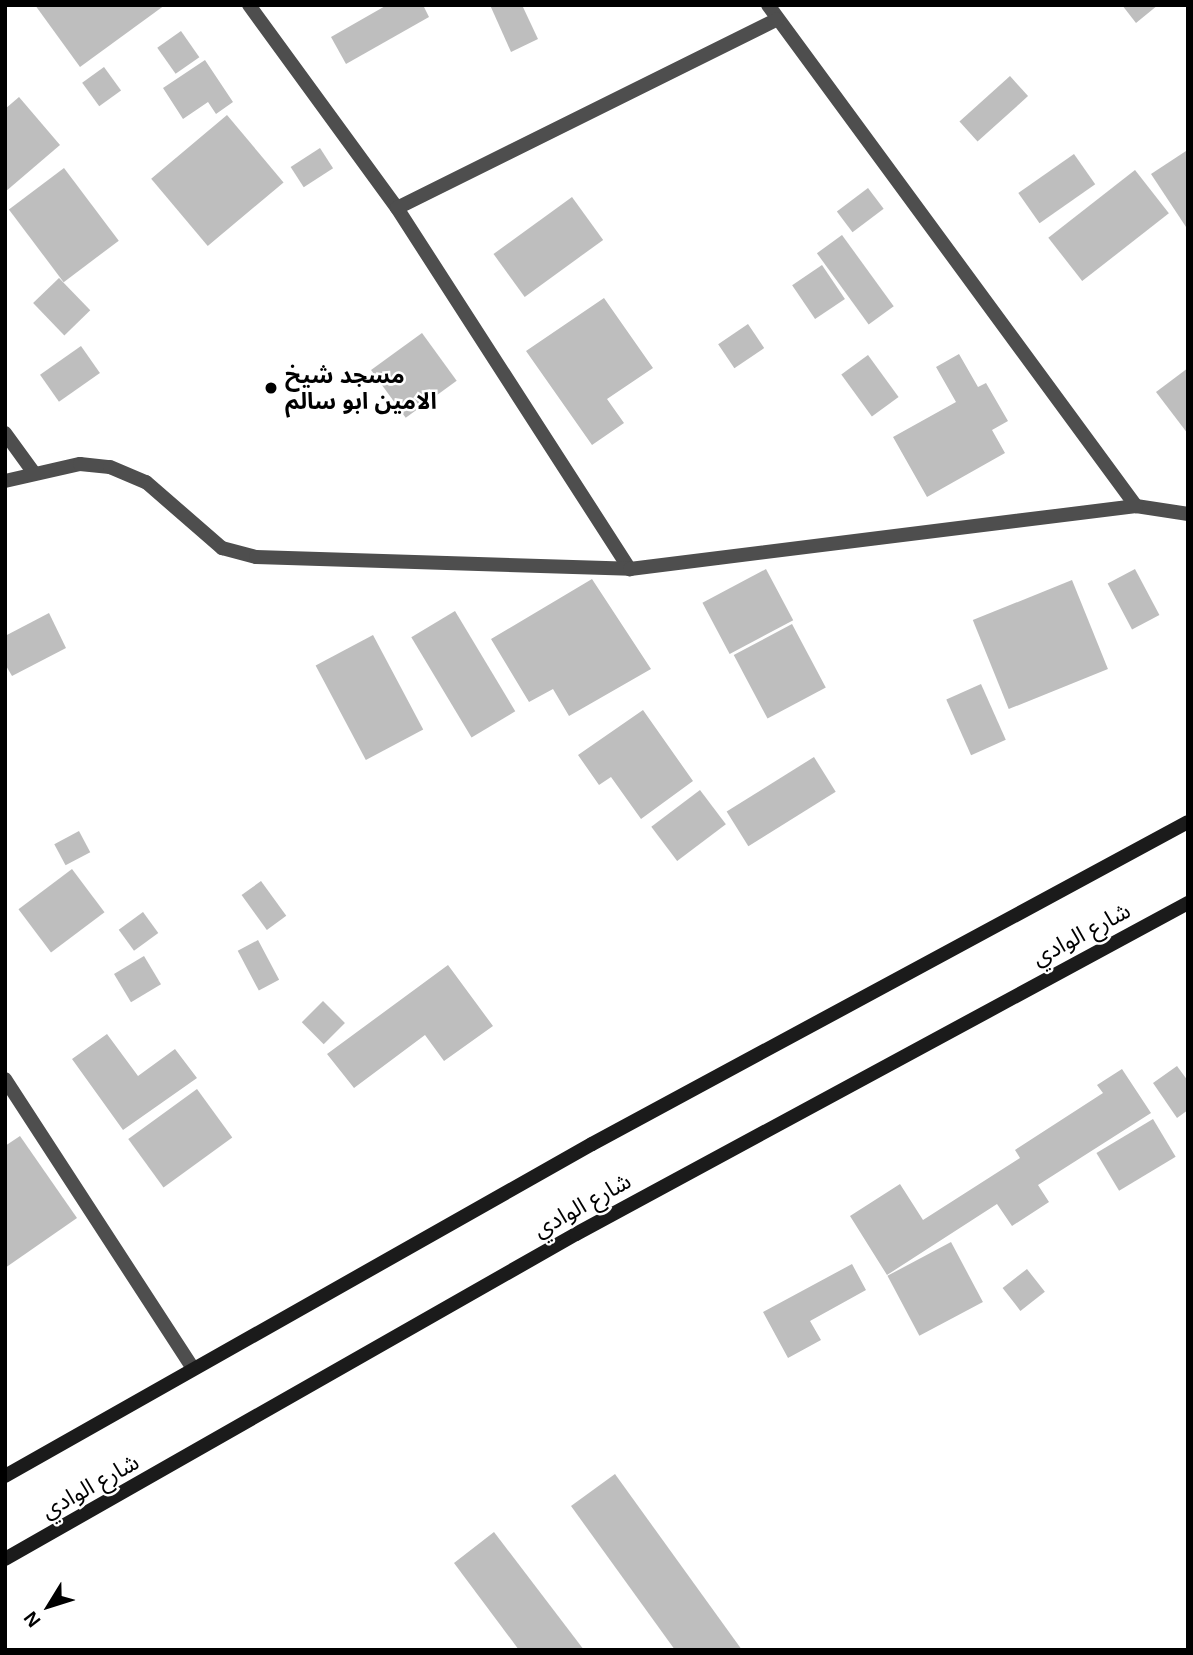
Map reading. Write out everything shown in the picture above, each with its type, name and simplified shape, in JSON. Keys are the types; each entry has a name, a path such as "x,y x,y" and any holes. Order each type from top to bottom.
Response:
{"main road":[{"path":"5,1476 192,1367 676,1098 1188,822"},
{"name":"شارع الوادي","path":"5,1559 576,1234 1188,903"}],"street":[{"path":"249,5 397,208 630,569"},
{"path":"768,5 1136,506"},
{"path":"397,208 777,19"},
{"path":"5,433 34,473"},
{"path":"5,481 80,464 110,467 146,482 222,548 256,557 630,569 1136,506 1188,514"},
{"path":"5,1079 192,1367"}],"building":[{"path":"35,5 165,5 80,67"},
{"path":"387,5 423,5 429,17 346,64 331,37"},
{"path":"490,5 522,5 538,39 511,52"},
{"path":"1122,5 1158,5 1136,23"},
{"path":"181,31 199,57 176,74 157,48"},
{"path":"205,60 233,102 216,114 208,102 183,119 163,88"},
{"path":"104,67 121,90 99,106 82,83"},
{"path":"1010,76 1028,96 978,142 959,122"},
{"path":"19,97 60,145 5,192 5,109"},
{"path":"227,115 284,182 208,246 151,179"},
{"path":"320,148 333,168 304,187 291,167"},
{"path":"1186,151 1188,153 1188,230 1151,174"},
{"path":"1074,154 1095,184 1040,223 1018,193"},
{"path":"64,168 119,241 64,282 9,210"},
{"path":"1135,170 1169,213 1082,281 1048,238"},
{"path":"868,188 884,209 853,232 837,211"},
{"path":"572,197 603,240 525,297 494,254"},
{"path":"842,235 894,306 869,324 817,253"},
{"path":"822,265 845,299 815,319 792,285"},
{"path":"59,278 90,310 64,335 33,303"},
{"path":"604,298 653,368 607,399 624,423 592,445 526,351"},
{"path":"748,324 764,348 734,368 718,344"},
{"path":"422,333 457,381 406,418 371,370"},
{"path":"81,346 100,373 59,402 40,375"},
{"path":"959,354 978,387 986,383 1008,421 992,430 1005,453 927,497 893,437 956,402 936,367"},
{"path":"868,355 899,397 872,416 841,374"},
{"path":"1188,368 1188,434 1156,392"},
{"path":"766,569 793,620 730,654 702,603"},
{"path":"1135,569 1159,615 1132,629 1108,584"},
{"path":"592,579 651,669 569,716 553,689 529,702 491,639"},
{"path":"1072,580 1108,669 1009,709 973,620"},
{"path":"455,611 515,711 472,738 411,637"},
{"path":"49,613 66,648 12,676 5,664 5,636"},
{"path":"792,624 826,688 768,719 734,655"},
{"path":"373,635 423,729 366,760 316,666"},
{"path":"981,684 1006,740 971,755 946,699"},
{"path":"643,710 693,781 641,819 611,777 599,785 578,755"},
{"path":"814,757 836,792 748,846 727,812"},
{"path":"700,790 726,824 677,861 651,827"},
{"path":"79,831 90,852 66,865 54,844"},
{"path":"72,869 104,912 51,952 18,909"},
{"path":"261,881 286,916 267,930 242,895"},
{"path":"143,912 158,933 134,951 119,930"},
{"path":"258,940 279,980 259,991 238,951"},
{"path":"144,956 161,984 131,1002 114,974"},
{"path":"448,965 493,1026 444,1061 425,1035 354,1088 327,1054"},
{"path":"323,1001 345,1023 324,1044 302,1022"},
{"path":"107,1034 138,1076 175,1049 197,1078 123,1130 72,1059"},
{"path":"1177,1066 1188,1081 1188,1110 1177,1118 1153,1083"},
{"path":"1122,1069 1151,1113 1038,1185 1049,1202 1012,1226 997,1204 887,1275 850,1216 900,1184 923,1220 1020,1158 1015,1150 1103,1093 1097,1085"},
{"path":"197,1089 232,1138 164,1188 128,1139"},
{"path":"1153,1119 1176,1157 1119,1191 1096,1153"},
{"path":"20,1136 77,1218 5,1268 5,1146"},
{"path":"951,1242 983,1302 919,1336 887,1276"},
{"path":"852,1264 866,1290 810,1321 821,1340 788,1358 763,1312"},
{"path":"1027,1269 1045,1292 1020,1311 1003,1288"},
{"path":"615,1474 742,1650 675,1650 571,1506"},
{"path":"494,1532 584,1650 519,1650 454,1563"}],"place":[{"name":"مسجد شيخ الامين ابو سالم","path":"271,388"}]}
